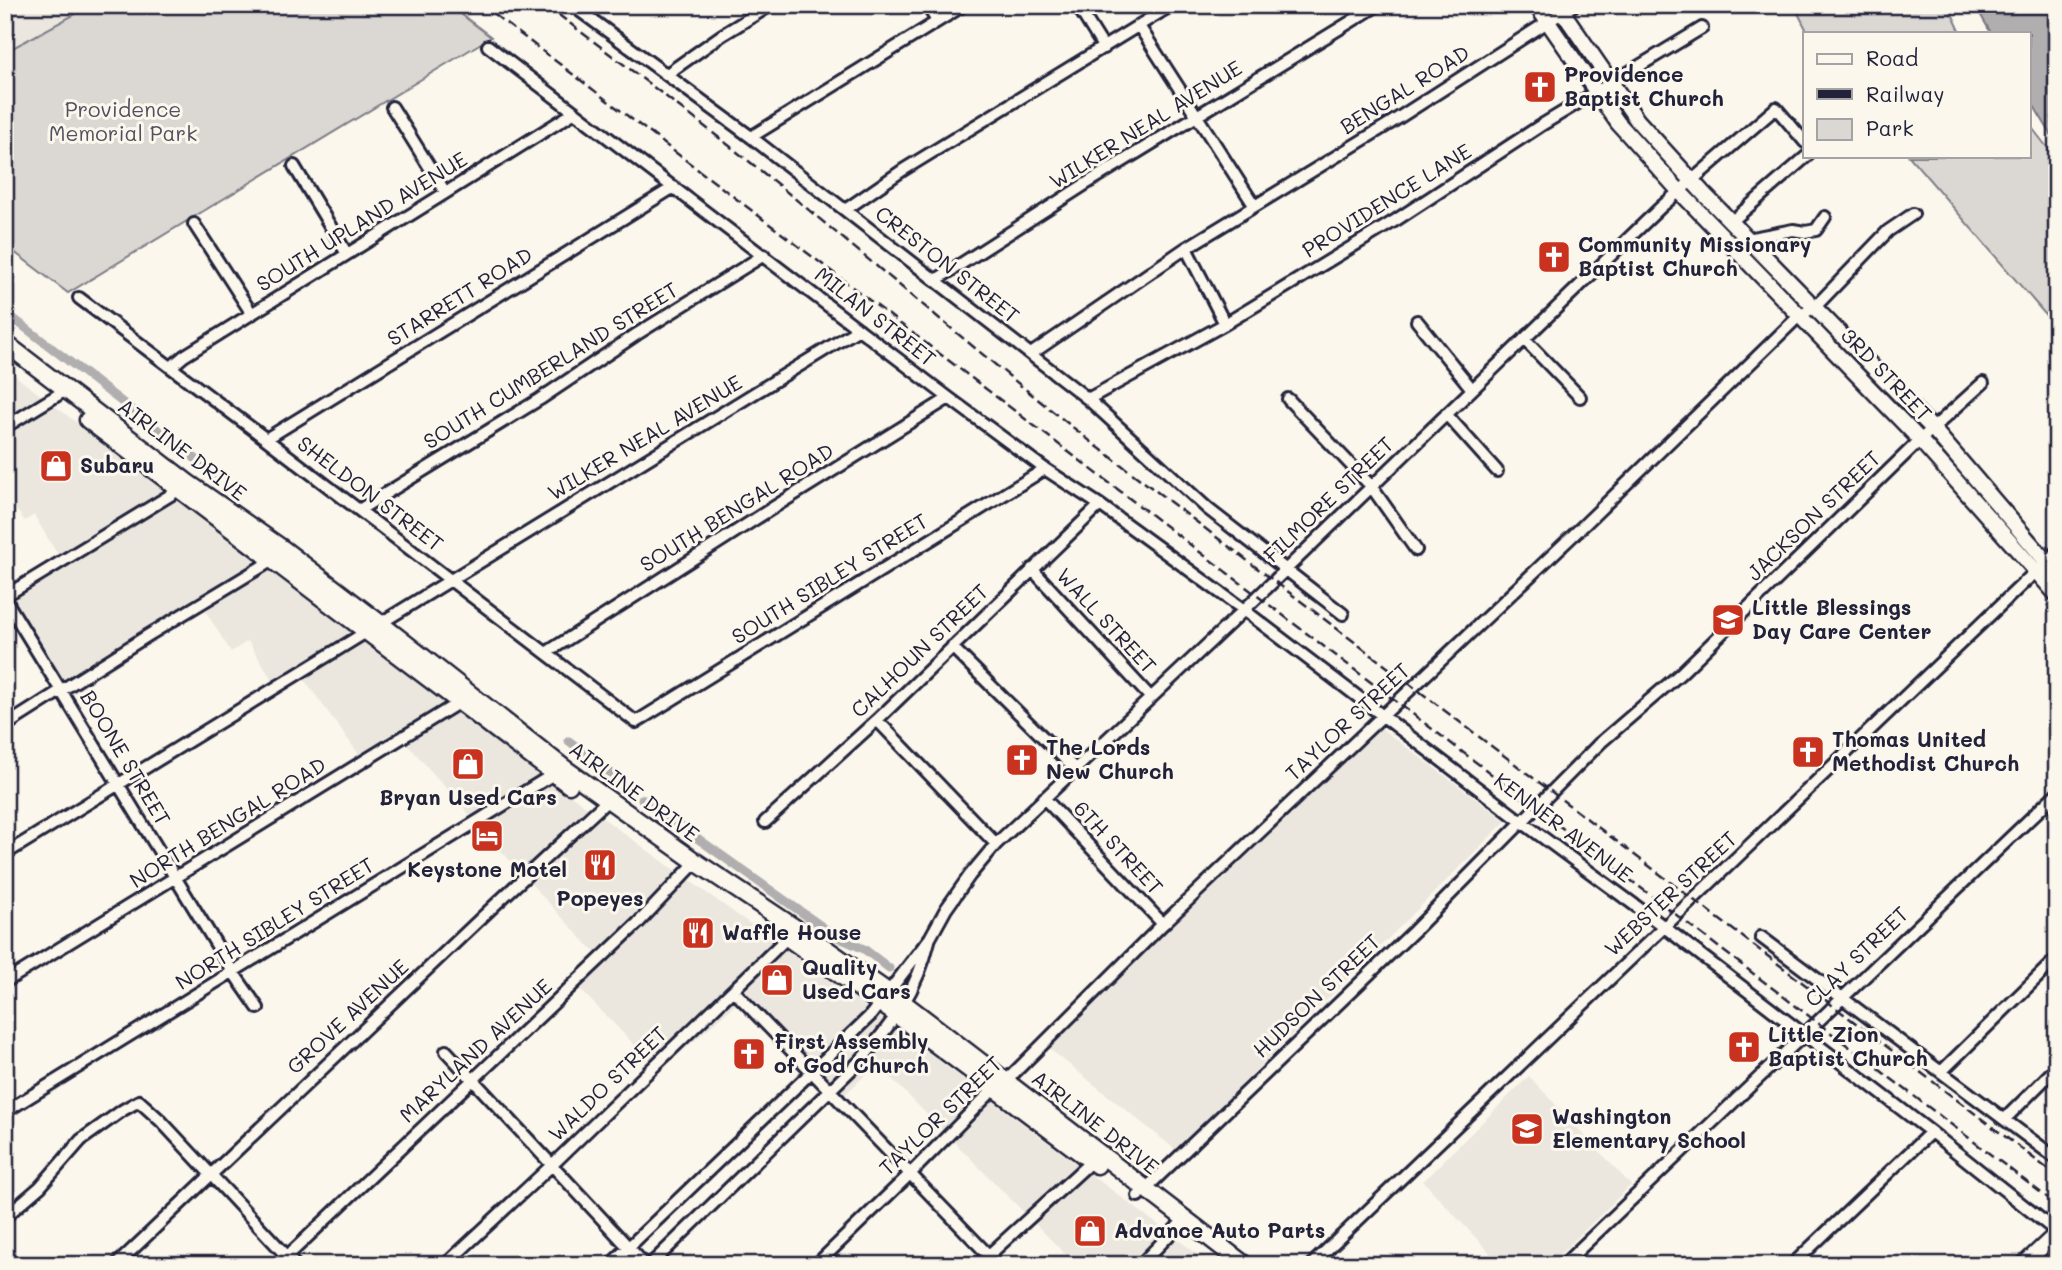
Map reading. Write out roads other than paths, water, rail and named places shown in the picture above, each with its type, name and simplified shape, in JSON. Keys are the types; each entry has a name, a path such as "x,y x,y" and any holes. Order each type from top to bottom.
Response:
{"highway":[{"name":"AIRLINE DRIVE","path":"5,344 61,393 278,555 559,771 901,1010 1182,1223 1245,1265"},
{"name":"AIRLINE DRIVE","path":"5,357 61,393"},
{"name":"AIRLINE DRIVE","path":"1182,1223 1229,1265"}],"main road":[{"name":"3RD STREET","path":"1536,5 1618,122 1679,191 1799,316 1920,440 2046,561 2057,595"},
{"name":"3RD STREET","path":"1565,8 1637,120 1747,239 1933,430 2057,573"},
{"path":"2023,1265 2057,1233"}],"street":[{"name":"CRESTON STREET","path":"572,5 751,137 1088,399 1208,509 1343,614"},
{"path":"667,74 771,5"},
{"path":"927,5 937,21"},
{"path":"751,137 964,5"},
{"path":"1077,5 1104,48"},
{"path":"845,210 903,170 1172,5"},
{"name":"WILKER NEAL AVENUE","path":"936,280 1084,185 1377,5"},
{"name":"BENGAL ROAD","path":"1254,205 1389,124 1548,22 1565,8"},
{"path":"1031,354 1254,205 1139,26"},
{"name":"PROVIDENCE LANE","path":"1088,399 1225,324 1702,27"},
{"name":"MILAN STREET","path":"488,46 949,398 1244,610"},
{"path":"392,107 445,192"},
{"name":"FILMORE STREET","path":"610,1265 860,1026 930,938 960,888 996,844 1286,570 1679,191 1776,108 1803,140"},
{"name":"SOUTH UPLAND AVENUE","path":"171,368 184,356 575,112"},
{"path":"1731,222 1805,158"},
{"path":"294,166 347,254"},
{"name":"STARRETT ROAD","path":"266,439 674,187"},
{"name":"TAYLOR STREET","path":"816,1265 1163,924 1585,524 1799,316 1815,307 1888,231 1913,214"},
{"path":"1747,239 1793,230 1816,230 1825,217"},
{"path":"194,224 252,314"},
{"path":"1186,248 1225,324"},
{"name":"SOUTH CUMBERLAND STREET","path":"359,510 764,255"},
{"name":"SHELDON STREET","path":"79,298 636,722"},
{"path":"1417,321 1472,389"},
{"name":"WILKER NEAL AVENUE","path":"5,855 859,329"},
{"path":"1524,339 1580,397"},
{"name":"JACKSON STREET","path":"1522,822 1600,743 1689,665 1920,440 1983,383"},
{"path":"5,427 61,393"},
{"name":"SOUTH BENGAL ROAD","path":"546,653 949,398"},
{"path":"1288,399 1371,486 1416,550"},
{"path":"1446,414 1497,471"},
{"name":"SOUTH SIBLEY STREET","path":"636,722 1045,469"},
{"path":"5,598 183,486"},
{"name":"CALHOUN STREET","path":"765,822 877,720 1100,505"},
{"path":"5,726 278,555"},
{"name":"WEBSTER STREET","path":"1311,1265 2046,561"},
{"name":"WALL STREET","path":"1032,569 1151,698"},
{"name":"BOONE STREET","path":"5,598 233,972 258,1008"},
{"name":"KENNER AVENUE","path":"1244,610 1804,1034 2057,1233"},
{"path":"951,647 1075,769"},
{"name":"NORTH BENGAL ROAD","path":"5,982 465,698"},
{"path":"877,720 996,844"},
{"name":"NORTH SIBLEY STREET","path":"5,1112 559,771"},
{"name":"CLAY STREET","path":"1563,1265 2057,793"},
{"name":"6TH STREET","path":"1044,798 1163,924"},
{"name":"GROVE AVENUE","path":"116,1265 604,803"},
{"name":"HUDSON STREET","path":"1141,1192 1404,940 1522,822"},
{"name":"MARYLAND AVENUE","path":"287,1262 630,931 693,866"},
{"name":"WALDO STREET","path":"445,1265 792,933"},
{"path":"1761,937 2057,1159"},
{"name":"FILMORE STREET","path":"647,1265 860,1061 901,1010 922,967 930,938"},
{"path":"1941,1072 2057,958"},
{"path":"734,991 998,1265"},
{"path":"446,1051 647,1265"},
{"path":"2005,1119 2057,1067"},
{"path":"5,1217 40,1187 81,1140 139,1101 211,1175 287,1262"},
{"path":"1793,1265 1931,1132"},
{"path":"978,1265 1095,1157"},
{"path":"1140,1265 1182,1223"}],"waterway":[{"path":"5,312 218,476"},
{"path":"569,741 616,777"},
{"path":"642,799 835,936 864,949 889,968"}],"railway":[{"path":"482,5 2057,1205"},
{"path":"546,5 753,165 1094,444 2057,1176"}],"place":[{"name":"Providence Baptist Church","path":"1540,87"},
{"name":"Community Missionary Baptist Church","path":"1554,257"},
{"name":"Subaru","path":"56,466"},
{"name":"Little Blessings Day Care Center","path":"1728,620"},
{"name":"Thomas United Methodist Church","path":"1808,752"},
{"name":"The Lords New Church","path":"1022,760"},
{"name":"Bryan Used Cars","path":"468,764"},
{"name":"Keystone Motel","path":"487,836"},
{"name":"Popeyes","path":"600,865"},
{"name":"Waffle House","path":"698,933"},
{"name":"Quality Used Cars","path":"777,980"},
{"name":"Little Zion Baptist Church","path":"1744,1047"},
{"name":"First Assembly of God Church","path":"749,1054"},
{"name":"Washington Elementary School","path":"1527,1129"},
{"name":"Advance Auto Parts","path":"1090,1231"}],"park label":[{"name":"Providence Memorial Park","path":"123,122"}]}
